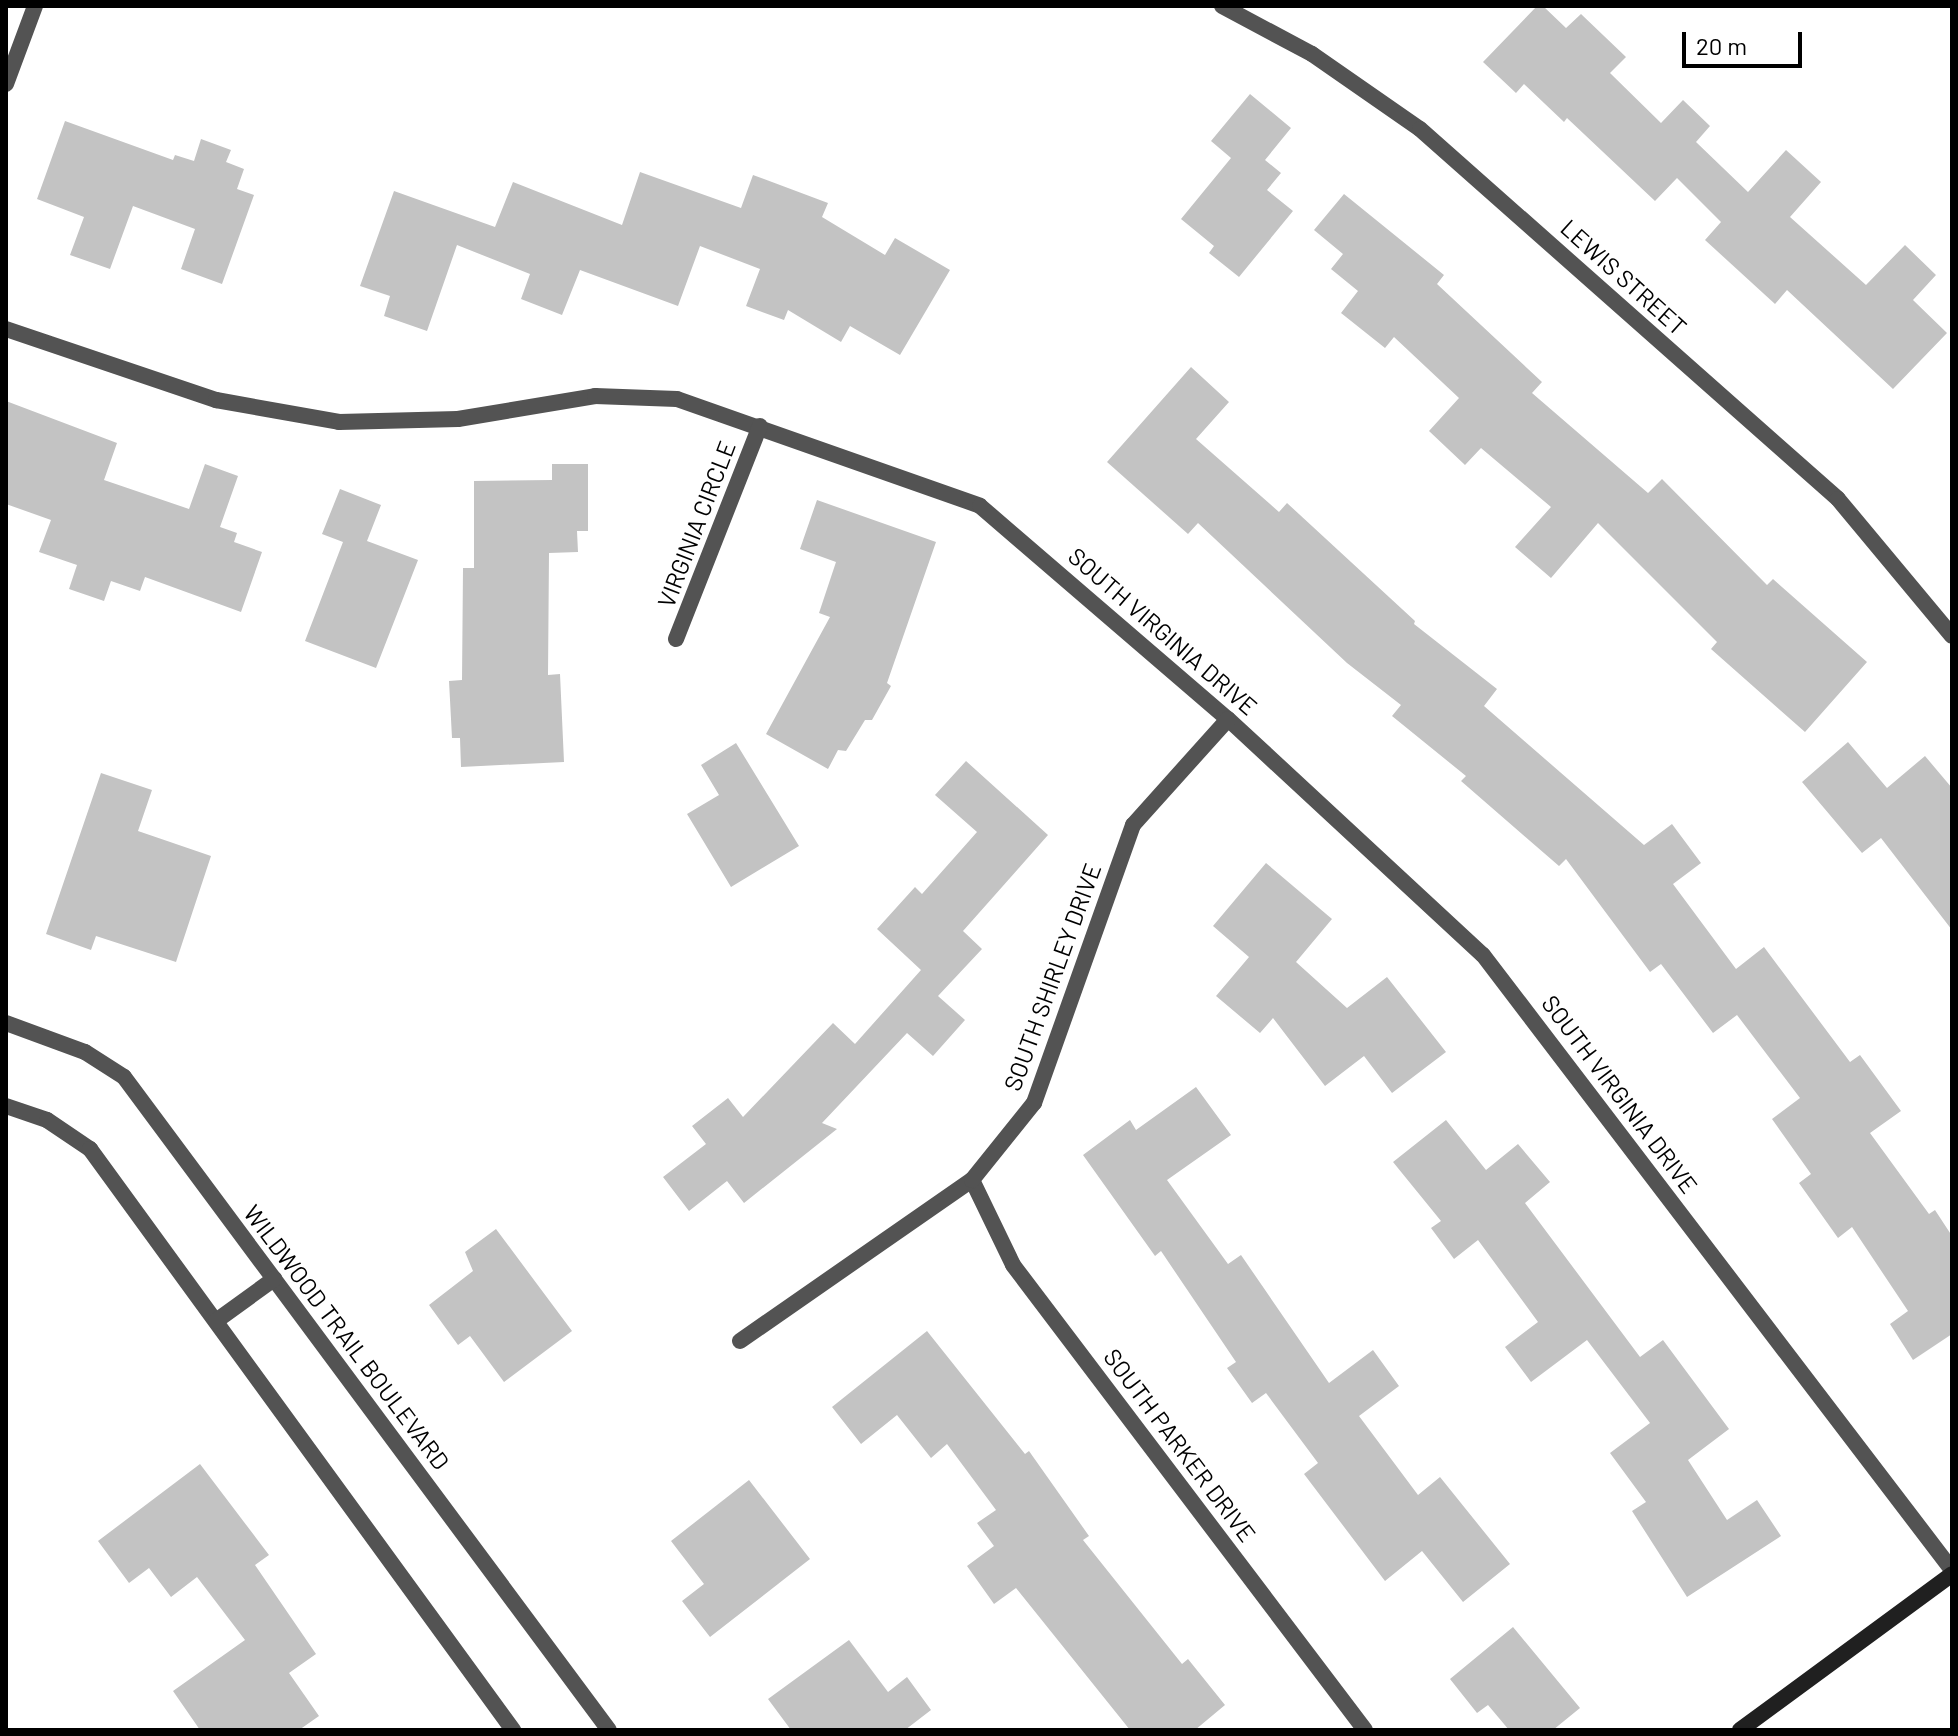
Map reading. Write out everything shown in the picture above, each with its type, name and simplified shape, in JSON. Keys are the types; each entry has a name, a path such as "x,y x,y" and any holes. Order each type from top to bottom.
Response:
{"main road":[{"path":"1740,1730 1952,1572"}],"street":[{"path":"6,84 35,6"},
{"name":"LEWIS STREET","path":"1222,6 1312,54 1420,129 1838,499 1952,636"},
{"name":"SOUTH VIRGINIA DRIVE","path":"6,329 216,400 339,422 458,419 595,396 677,399 980,506 1228,719 1483,955 1952,1572"},
{"name":"VIRGINIA CIRCLE","path":"676,639 760,426"},
{"name":"SOUTH SHIRLEY DRIVE","path":"740,1341 972,1180 1034,1103 1133,825 1228,719"},
{"name":"WILDWOOD TRAIL BOULEVARD","path":"6,1023 85,1052 124,1077 609,1730"},
{"path":"6,1106 47,1120 90,1149 513,1730"},
{"name":"SOUTH PARKER DRIVE","path":"972,1180 1013,1265 1365,1730"},
{"path":"216,1321 274,1279"}],"building":[{"path":"1537,6 1543,6 1566,28 1581,14 1626,57 1610,73 1661,123 1683,100 1710,126 1696,142 1748,192 1786,150 1821,182 1790,217 1866,285 1905,245 1936,275 1913,300 1947,333 1893,389 1787,290 1775,304 1705,240 1721,222 1677,178 1655,201 1567,118 1564,122 1524,84 1516,93 1483,62"},
{"path":"1250,94 1291,128 1265,160 1281,173 1267,190 1293,211 1239,277 1209,253 1214,246 1181,219 1231,158 1211,141"},
{"path":"65,121 173,160 175,155 194,161 201,139 231,150 226,162 244,169 237,189 254,195 222,284 181,269 195,229 133,206 110,269 70,255 84,217 37,199"},
{"path":"640,172 741,208 753,175 828,203 822,217 885,255 895,238 950,270 900,355 850,326 841,342 788,310 784,320 746,306 760,269 700,246 678,306 580,270 562,315 521,299 530,274 457,245 427,331 384,316 390,296 360,286 394,191 495,227 513,182 622,225"},
{"path":"1344,194 1444,275 1437,284 1542,382 1532,393 1648,493 1662,479 1767,585 1773,579 1867,662 1805,732 1711,649 1717,642 1598,523 1551,578 1515,547 1551,507 1481,448 1465,465 1429,431 1459,398 1394,337 1385,348 1341,313 1358,291 1331,269 1343,254 1314,230"},
{"path":"1191,367 1229,402 1196,439 1279,512 1287,503 1415,621 1414,624 1497,689 1484,706 1644,845 1672,824 1701,863 1673,884 1736,969 1764,947 1850,1062 1860,1055 1901,1111 1870,1133 1929,1214 1935,1210 1952,1236 1952,1334 1913,1360 1890,1324 1908,1311 1852,1227 1838,1238 1799,1183 1811,1174 1772,1119 1800,1098 1737,1015 1713,1033 1661,964 1650,972 1566,859 1559,866 1461,781 1466,776 1392,716 1401,705 1347,663 1198,523 1188,534 1107,462"},
{"path":"6,401 117,443 104,480 189,509 205,464 238,476 220,527 237,533 234,542 262,552 241,612 145,577 140,591 111,581 104,601 69,589 77,565 39,552 51,520 6,504"},
{"path":"552,464 588,464 588,531 577,531 578,552 549,553 548,675 560,674 564,762 461,767 460,738 452,738 449,681 462,680 463,568 474,568 474,481 552,480"},
{"path":"340,489 381,505 367,541 418,560 376,668 305,641 343,542 322,534"},
{"path":"817,500 936,542 887,683 891,686 872,720 865,720 846,751 838,750 828,769 766,734 830,617 819,613 836,562 800,549"},
{"path":"1848,742 1887,788 1925,756 1952,788 1952,930 1881,838 1862,853 1802,782"},
{"path":"736,743 799,846 731,887 687,814 719,795 701,765"},
{"path":"966,761 1048,835 963,931 982,949 938,996 965,1020 933,1056 907,1033 822,1123 837,1129 744,1203 727,1181 689,1211 663,1177 706,1144 692,1126 728,1098 743,1117 833,1023 855,1044 921,970 877,929 915,887 922,894 977,832 935,795"},
{"path":"101,773 152,790 138,831 211,856 176,962 96,936 91,950 46,934"},
{"path":"1266,863 1332,919 1296,962 1347,1008 1387,977 1446,1052 1392,1093 1364,1056 1325,1086 1273,1018 1260,1033 1216,996 1249,957 1213,926"},
{"path":"1196,1087 1231,1135 1167,1180 1228,1264 1241,1255 1329,1383 1373,1350 1399,1386 1359,1416 1418,1495 1440,1477 1510,1564 1463,1602 1422,1551 1385,1581 1304,1474 1318,1463 1266,1393 1252,1403 1227,1368 1236,1362 1161,1251 1155,1256 1083,1155 1130,1120 1136,1130"},
{"path":"1446,1120 1486,1170 1518,1144 1550,1182 1525,1203 1640,1357 1663,1340 1729,1429 1688,1460 1727,1520 1757,1500 1781,1536 1687,1597 1632,1511 1646,1502 1610,1453 1650,1423 1587,1340 1531,1382 1505,1347 1538,1322 1478,1240 1454,1259 1431,1228 1441,1221 1393,1162"},
{"path":"496,1229 572,1331 504,1382 470,1336 458,1345 429,1305 473,1271 465,1252"},
{"path":"927,1331 1025,1454 1029,1451 1089,1536 1083,1540 1182,1664 1188,1659 1225,1705 1195,1730 1130,1730 1016,1588 994,1604 967,1566 994,1546 977,1523 996,1510 947,1444 931,1458 897,1415 861,1444 832,1407"},
{"path":"200,1464 269,1555 255,1565 316,1654 289,1673 319,1716 299,1730 200,1730 173,1691 245,1640 197,1577 171,1597 149,1568 129,1583 98,1541"},
{"path":"749,1480 810,1559 710,1637 682,1601 704,1584 671,1541"},
{"path":"1513,1627 1580,1708 1553,1730 1509,1730 1488,1705 1477,1713 1450,1679"},
{"path":"849,1640 888,1692 907,1677 931,1710 905,1730 791,1730 768,1699"}]}
